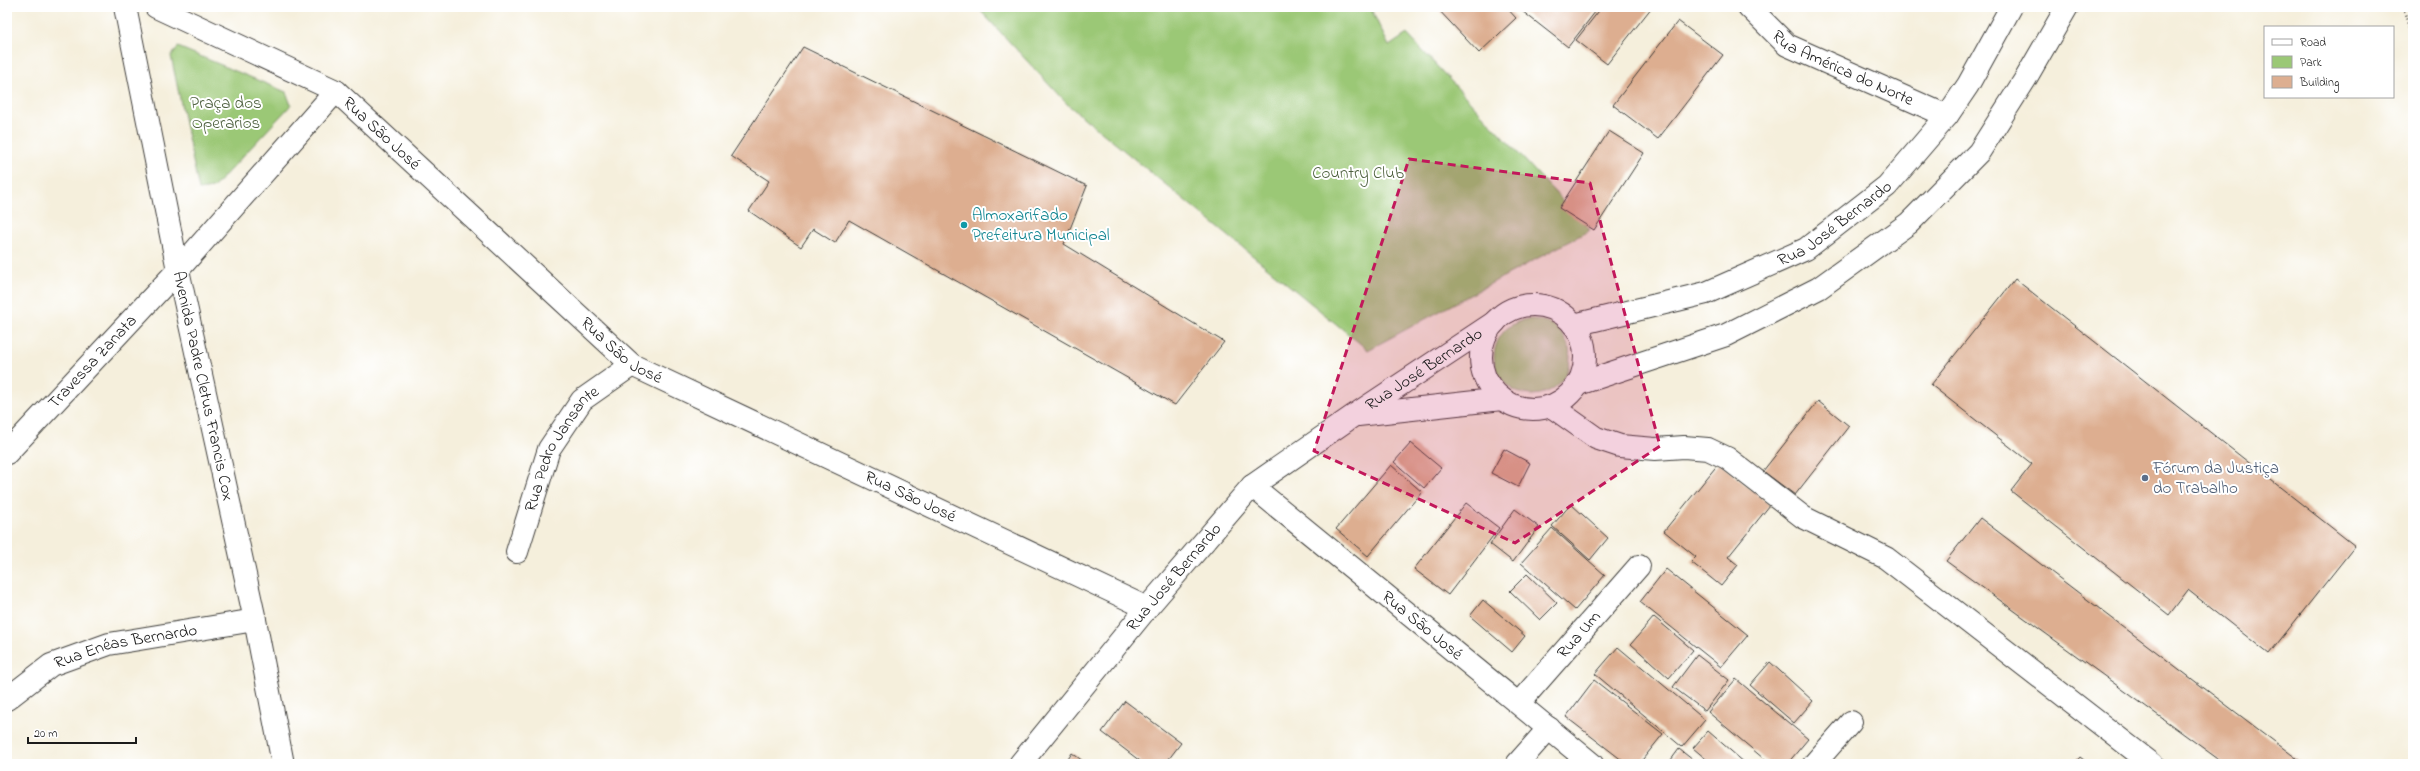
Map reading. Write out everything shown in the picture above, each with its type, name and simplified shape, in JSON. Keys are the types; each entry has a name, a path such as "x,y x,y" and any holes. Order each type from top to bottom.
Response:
{"street":[{"name":"Avenida Padre Cletus Francis Cox","path":"125,7 178,270 255,620 282,764"},
{"name":"Rua São José","path":"156,7 336,91 632,365 1147,608"},
{"name":"Rua América do Norte","path":"1748,7 1787,45 1947,116"},
{"name":"Rua José Bernardo","path":"1574,325 1706,293 1806,249 1887,186 1947,116 1968,85 2011,7"},
{"path":"1578,384 1726,335 1819,288 1909,223 1979,152 2026,78 2067,7"},
{"path":"178,270 336,91"},
{"name":"Travessa Zanata","path":"7,454 178,270"},
{"path":"1526,306 1544,306 1561,313 1574,325 1582,338 1585,353 1584,368 1578,384 1566,397 1551,406 1534,409 1517,407 1502,399 1490,386 1483,370 1481,353 1486,337 1495,322 1509,311 1526,306"},
{"name":"Rua José Bernardo","path":"1020,764 1147,608 1252,486 1353,416 1495,322"},
{"name":"Rua Pedro Jansante","path":"517,552 549,449 582,400 632,365"},
{"name":"Rua José Bernardo","path":"1353,416 1502,399"},
{"path":"1551,406 1596,438 1620,446 1655,449 1684,447 1708,449 1727,458 1803,517 1886,558 2152,764"},
{"name":"Rua São José","path":"1252,486 1592,764"},
{"name":"Rua Um","path":"1519,703 1639,566"},
{"name":"Rua Enéas Bernardo","path":"7,699 51,665 109,644 255,620"},
{"path":"1814,764 1851,722"},
{"path":"1517,764 1549,728"}],"path":[{"path":"2404,7 2413,41"}],"highlighted area":[{"path":"1409,159 1590,183 1660,446 1515,543 1314,451"}],"green space":[{"name":"Country Club","path":"977,7 1370,7 1389,46 1407,34 1590,230 1368,350 1067,104"},
{"name":"Praça dos Operarios","path":"178,47 286,92 291,105 213,188 199,190 171,56"},
{"path":"1532,319 1546,322 1559,330 1567,343 1570,357 1567,371 1559,384 1546,392 1532,395 1518,392 1505,384 1497,371 1494,357 1497,343 1505,330 1518,322"}],"building":[{"path":"1436,7 1506,7 1516,18 1479,53"},
{"path":"1525,7 1599,7 1568,47 1522,11"},
{"path":"1602,7 1652,7 1607,64 1576,40"},
{"path":"1678,21 1723,55 1658,139 1613,105"},
{"name":"Almoxarifado Prefeitura Municipal","path":"803,47 1087,186 1064,244 1224,342 1175,405 849,220 835,243 813,229 801,247 749,211 769,181 731,156"},
{"path":"1609,131 1644,153 1594,230 1559,208"},
{"name":"Fórum da Justiça do Trabalho","path":"2015,279 2355,546 2269,654 2188,590 2169,615 2011,491 2032,464 1931,385"},
{"path":"1818,401 1849,426 1795,495 1763,471"},
{"path":"1411,443 1441,468 1424,488 1394,462"},
{"path":"1504,449 1530,463 1518,487 1491,473"},
{"path":"1719,463 1770,505 1728,557 1738,565 1721,586 1691,562 1696,557 1664,531"},
{"path":"1391,465 1422,492 1368,556 1336,529"},
{"path":"1466,503 1499,528 1448,595 1414,569"},
{"path":"1571,504 1608,538 1590,560 1552,526"},
{"path":"1515,509 1539,527 1513,562 1490,544"},
{"path":"1980,518 2304,764 2225,764 1946,561"},
{"path":"1552,528 1605,575 1575,610 1521,563"},
{"path":"1666,569 1748,635 1721,667 1640,602"},
{"path":"1527,574 1557,603 1540,620 1510,591"},
{"path":"1483,600 1525,636 1512,652 1470,616"},
{"path":"1654,617 1693,650 1669,678 1631,644"},
{"path":"1618,647 1705,720 1682,747 1595,674"},
{"path":"1697,655 1729,680 1705,711 1673,687"},
{"path":"1770,662 1813,701 1794,723 1750,685"},
{"path":"1736,679 1808,739 1787,764 1770,764 1708,712"},
{"path":"1594,680 1663,734 1639,764 1627,764 1566,717"},
{"path":"1125,701 1181,743 1165,764 1137,764 1140,761 1102,732"},
{"path":"1708,731 1746,764 1712,764 1693,748"},
{"path":"1679,749 1698,764 1668,764"},
{"path":"1072,753 1087,764 1065,764"},
{"path":"2080,757 2089,764 2074,764"}],"place":[{"name":"Almoxarifado Prefeitura Municipal","path":"964,225"},
{"name":"Fórum da Justiça do Trabalho","path":"2145,478"}]}
